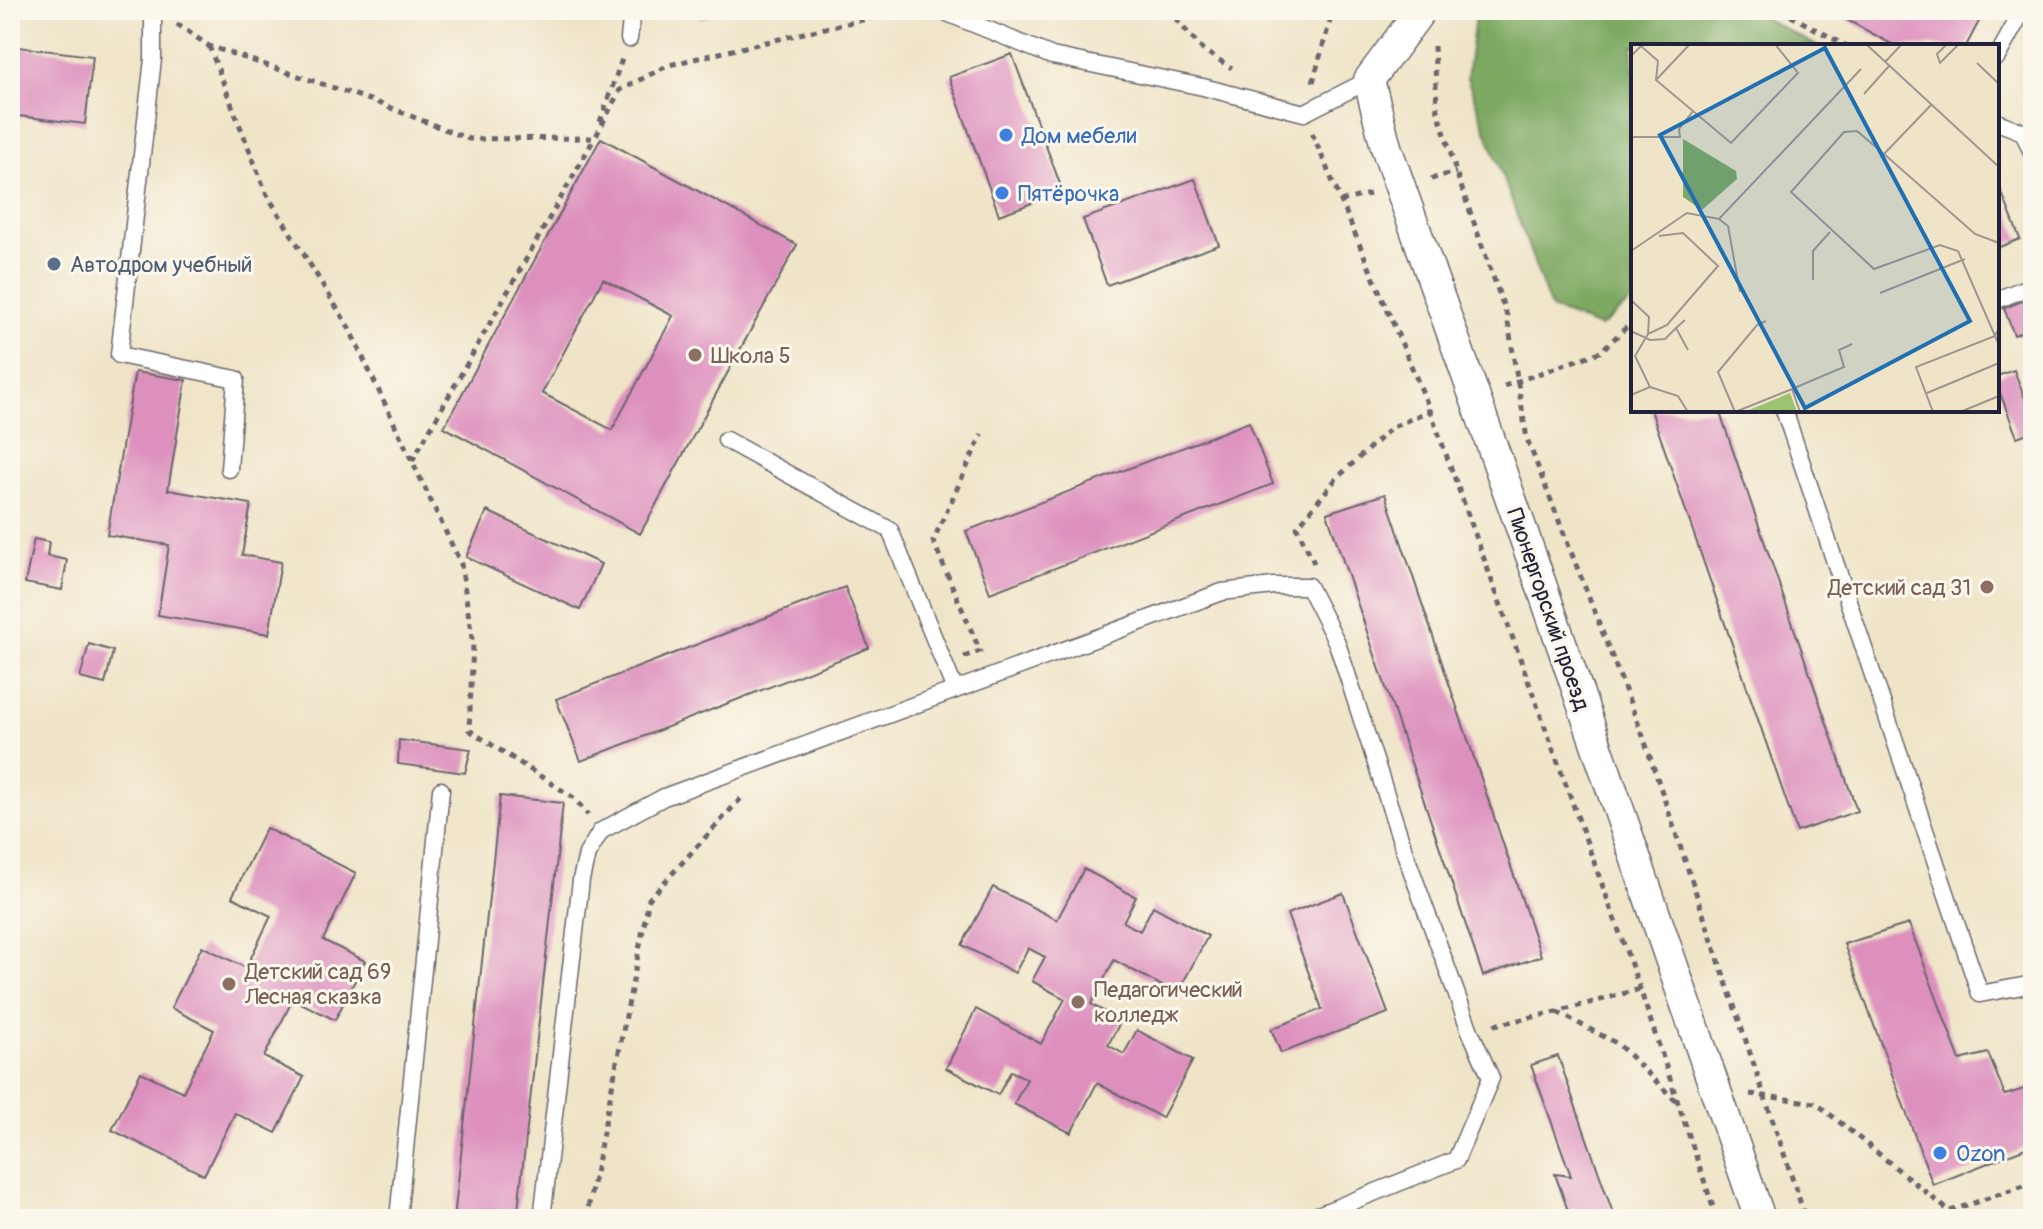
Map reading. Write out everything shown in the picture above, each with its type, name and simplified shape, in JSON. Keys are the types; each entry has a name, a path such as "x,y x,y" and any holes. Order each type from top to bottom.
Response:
{"street":[{"path":"1369,80 1421,10"},
{"name":"Пионергорский проезд","path":"1369,80 1386,147 1760,1219"}],"lane":[{"path":"153,10 153,59 119,355 236,379 229,469"},
{"path":"629,39 632,10"},
{"path":"940,10 1052,56 1203,87 1304,113 1369,80"},
{"path":"1999,53 2023,10"},
{"path":"1999,123 2023,132 2033,155"},
{"path":"1999,299 2033,285"},
{"path":"1785,412 1980,994 2033,984"},
{"path":"726,440 890,530 955,690"},
{"path":"542,1219 581,880 587,854 601,831 664,797 1222,592 1273,586 1308,586 1337,643 1405,853 1470,1031 1491,1078 1456,1160 1308,1219"},
{"path":"398,1219 441,790"}],"path":[{"path":"412,461 620,90 669,65 911,10"},
{"path":"1168,10 1203,50 1241,73"},
{"path":"1333,10 1304,113 1430,410 1640,989 1717,1219"},
{"path":"1780,10 1843,44"},
{"path":"169,19 209,46 373,101 469,139 595,138"},
{"path":"1433,38 1437,107 1456,172 1507,316 1527,439 1643,736 1806,1219"},
{"path":"595,138 629,39"},
{"path":"209,46 266,193 348,326 461,564 473,645 469,730 574,798 601,831"},
{"path":"1425,397 1473,393 1518,383 1600,352 1631,323"},
{"path":"1316,568 1297,527 1336,479 1391,428 1430,410"},
{"path":"945,665 980,651 933,541 982,434"},
{"path":"586,1219 649,899 782,754"},
{"path":"1470,1031 1722,971"},
{"path":"1557,1012 1618,1044 1679,1104"},
{"path":"1674,1086 1816,1103 1959,1219"},
{"path":"1949,1211 2033,1183"}],"green space":[{"path":"1476,10 1749,10 1813,44 1631,44 1631,302 1600,327 1551,309 1467,78"}],"building":[{"path":"697,10 725,10 700,19"},
{"path":"1829,10 1985,10 1967,44 1891,44"},
{"path":"10,46 93,56 85,124 10,115"},
{"name":"Дом мебели","path":"1012,54 1063,192 999,215 949,77"},
{"name":"Школа 5","path":"601,138 797,245 640,534 444,427","holes":["603,279 673,316 612,430 542,393"]},
{"path":"1195,179 1219,245 1107,285 1083,219"},
{"path":"1999,185 2020,239 1999,247"},
{"path":"2033,297 2033,327 2014,335 2004,308"},
{"path":"10,358 19,359 12,415 10,415"},
{"path":"2014,370 2033,419 2033,431 2017,437 1999,390 1999,375"},
{"path":"135,372 186,380 168,490 251,504 242,555 281,562 269,634 158,615 169,545 107,535"},
{"path":"1652,412 1720,412 1857,811 1797,832"},
{"path":"1249,422 1273,484 990,593 966,531"},
{"path":"1385,494 1541,956 1483,976 1327,513"},
{"path":"487,511 601,564 580,610 466,557"},
{"path":"10,520 17,521 12,554 10,554"},
{"path":"34,539 49,542 47,556 67,560 62,590 25,583"},
{"path":"845,587 869,648 581,761 556,699"},
{"path":"89,644 113,651 105,684 80,678"},
{"path":"399,740 471,749 465,773 398,764"},
{"path":"500,796 563,803 517,1219 454,1219"},
{"path":"266,828 356,873 323,940 365,961 335,1020 293,999 264,1057 304,1077 276,1133 235,1113 204,1175 112,1130 141,1072 183,1092 214,1030 171,1008 202,946 246,968 271,916 232,897"},
{"name":"Педагогический колледж","path":"1084,869 1136,897 1123,922 1140,931 1153,906 1208,936 1177,994 1114,960 1091,1004 1121,1021 1108,1045 1124,1054 1137,1030 1193,1060 1162,1118 1097,1083 1071,1133 1014,1104 1027,1079 1011,1071 998,1095 946,1068 976,1009 1041,1044 1065,999 1032,981 1045,957 1028,948 1015,973 962,945 993,887 1057,920"},
{"path":"1343,893 1388,1013 1281,1053 1271,1029 1322,1009 1287,914"},
{"path":"1909,924 1960,1060 1988,1053 2005,1095 2033,1086 2033,1145 1933,1185 1844,944"},
{"path":"1558,1056 1615,1219 1571,1219 1555,1174 1571,1176 1531,1065"}],"place":[{"name":"Дом мебели","path":"1006,135"},
{"name":"Пятёрочка","path":"1002,193"},
{"name":"Автодром учебный","path":"54,264"},
{"name":"Школа 5","path":"695,355"},
{"name":"Детский сад 31","path":"1987,587"},
{"name":"Детский сад 69 Лесная сказка","path":"229,984"},
{"name":"Педагогический колледж","path":"1078,1002"},
{"name":"Ozon","path":"1940,1153"}]}
